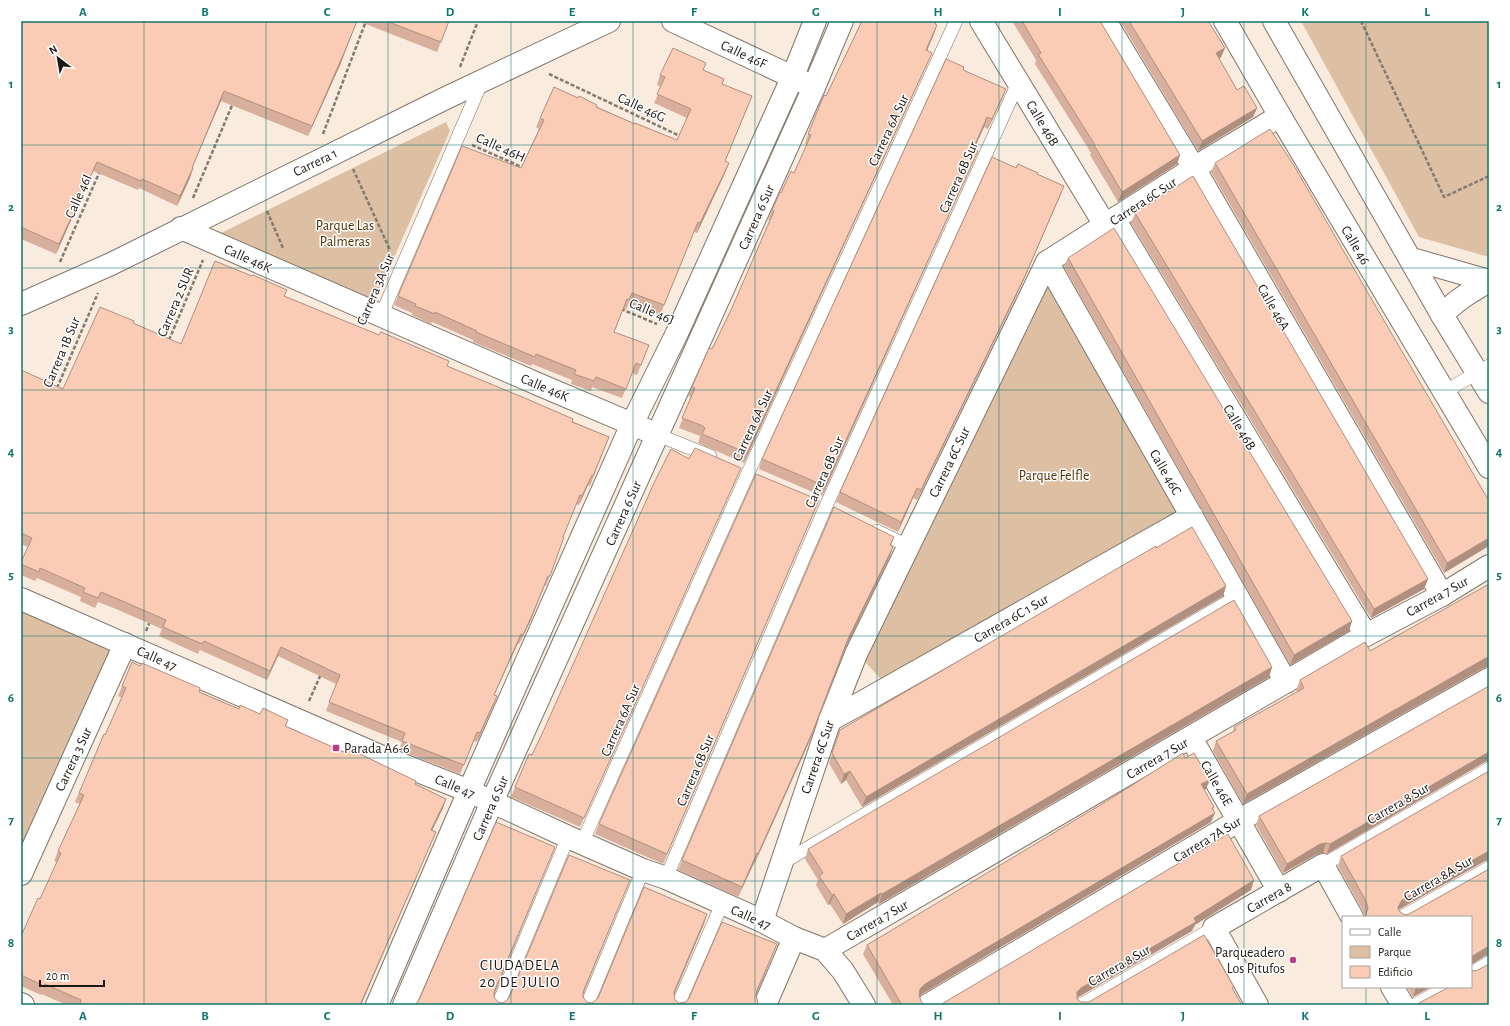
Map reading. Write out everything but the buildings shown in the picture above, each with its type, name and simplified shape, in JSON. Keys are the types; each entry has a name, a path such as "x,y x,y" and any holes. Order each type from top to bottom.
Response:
{"street":[{"name":"Carrera 1","path":"21,304 111,264 482,80 609,21"},
{"name":"Calle 46F","path":"673,21 814,86"},
{"name":"Carrera 6 Sur","path":"377,1005 469,792 632,424 677,333 793,76 815,21"},
{"name":"Carrera 6 Sur","path":"404,1005 492,802 842,21"},
{"name":"Calle 46B","path":"981,21 1018,83 1109,222 1366,635"},
{"name":"Calle 46A","path":"1105,21 1194,168 1442,595"},
{"name":"Calle 46","path":"1225,21 1489,467"},
{"path":"1274,21 1412,260 1442,315 1483,369 1489,392"},
{"name":"Carrera 6C Sur","path":"762,921 830,720 856,654 1047,262 1194,168 1280,116"},
{"name":"Calle 46K","path":"181,228 381,316 658,434"},
{"path":"1412,260 1489,281"},
{"name":"Calle 46C","path":"1047,262 1286,682"},
{"path":"1442,315 1468,293 1489,281"},
{"name":"Carrera 6C 1 Sur","path":"830,720 1192,516"},
{"name":"Carrera 7 Sur","path":"825,950 1366,635 1442,595 1489,566"},
{"name":"Calle 47","path":"21,599 380,756 492,802 643,870 666,878 762,921 794,938 825,950 843,971 864,1005"},
{"name":"Carrera 3 Sur","path":"21,874 132,647"},
{"name":"Carrera 7A Sur","path":"928,1005 1238,821 1489,679"},
{"name":"Calle 46E","path":"1191,738 1279,891"},
{"path":"1323,865 1351,916"},
{"name":"Carrera 8","path":"1214,928 1323,865"},
{"path":"1214,928 1250,1003"},
{"path":"766,1005 794,938"},
{"path":"1393,988 1403,1005"}],"lane":[{"name":"Carrera 6A Sur","path":"498,1005 748,472 956,21"},
{"name":"Carrera 3A Sur","path":"381,316 482,80"},
{"name":"Carrera 6B Sur","path":"666,878 826,506 1018,83"},
{"path":"1444,392 1483,369"},
{"name":"Calle 46K","path":"658,434 720,461"},
{"path":"734,467 762,479"},
{"path":"812,500 839,513"},
{"path":"867,526 908,546"},
{"path":"781,864 1238,596"},
{"name":"Carrera 8 Sur","path":"1323,865 1489,769"},
{"name":"Carrera 8A Sur","path":"1404,916 1489,868"},
{"path":"587,1005 643,870"},
{"path":"678,1005 722,904"},
{"name":"Carrera 8 Sur","path":"1081,1005 1214,928"},
{"path":"1472,972 1489,963"},
{"path":"1415,1005 1445,988"}],"path":[{"path":"312,164 366,21"},
{"path":"448,97 478,21"},
{"path":"1361,21 1444,197 1489,176"},
{"name":"Calle 46G","path":"523,61 687,140"},
{"path":"181,228 234,100"},
{"name":"Calle 46H","path":"457,139 528,170"},
{"path":"344,148 400,272"},
{"name":"Calle 46I","path":"47,292 101,170"},
{"path":"258,191 296,279"},
{"name":"Carrera 2 SUR","path":"168,343 211,241"},
{"name":"Carrera 1B Sur","path":"55,392 111,264"},
{"name":"Calle 46J","path":"619,308 677,333"},
{"path":"132,647 150,621"},
{"path":"301,721 323,670"}],"green space":[{"path":"1301,21 1489,21 1489,257 1419,237"},
{"name":"Parque Las Palmeras","path":"446,122 450,131 373,305 217,235"},
{"name":"Parque Felfle","path":"1046,268 1187,511 886,685 860,656"},
{"path":"21,604 118,648 21,862"}],"place":[{"name":"Parada A6-6","path":"336,748"},
{"name":"Parqueadero Los Pitufos","path":"1293,960"}],"district":[{"name":"CIUDADELA 20 DE JULIO","path":"520,974"}]}
